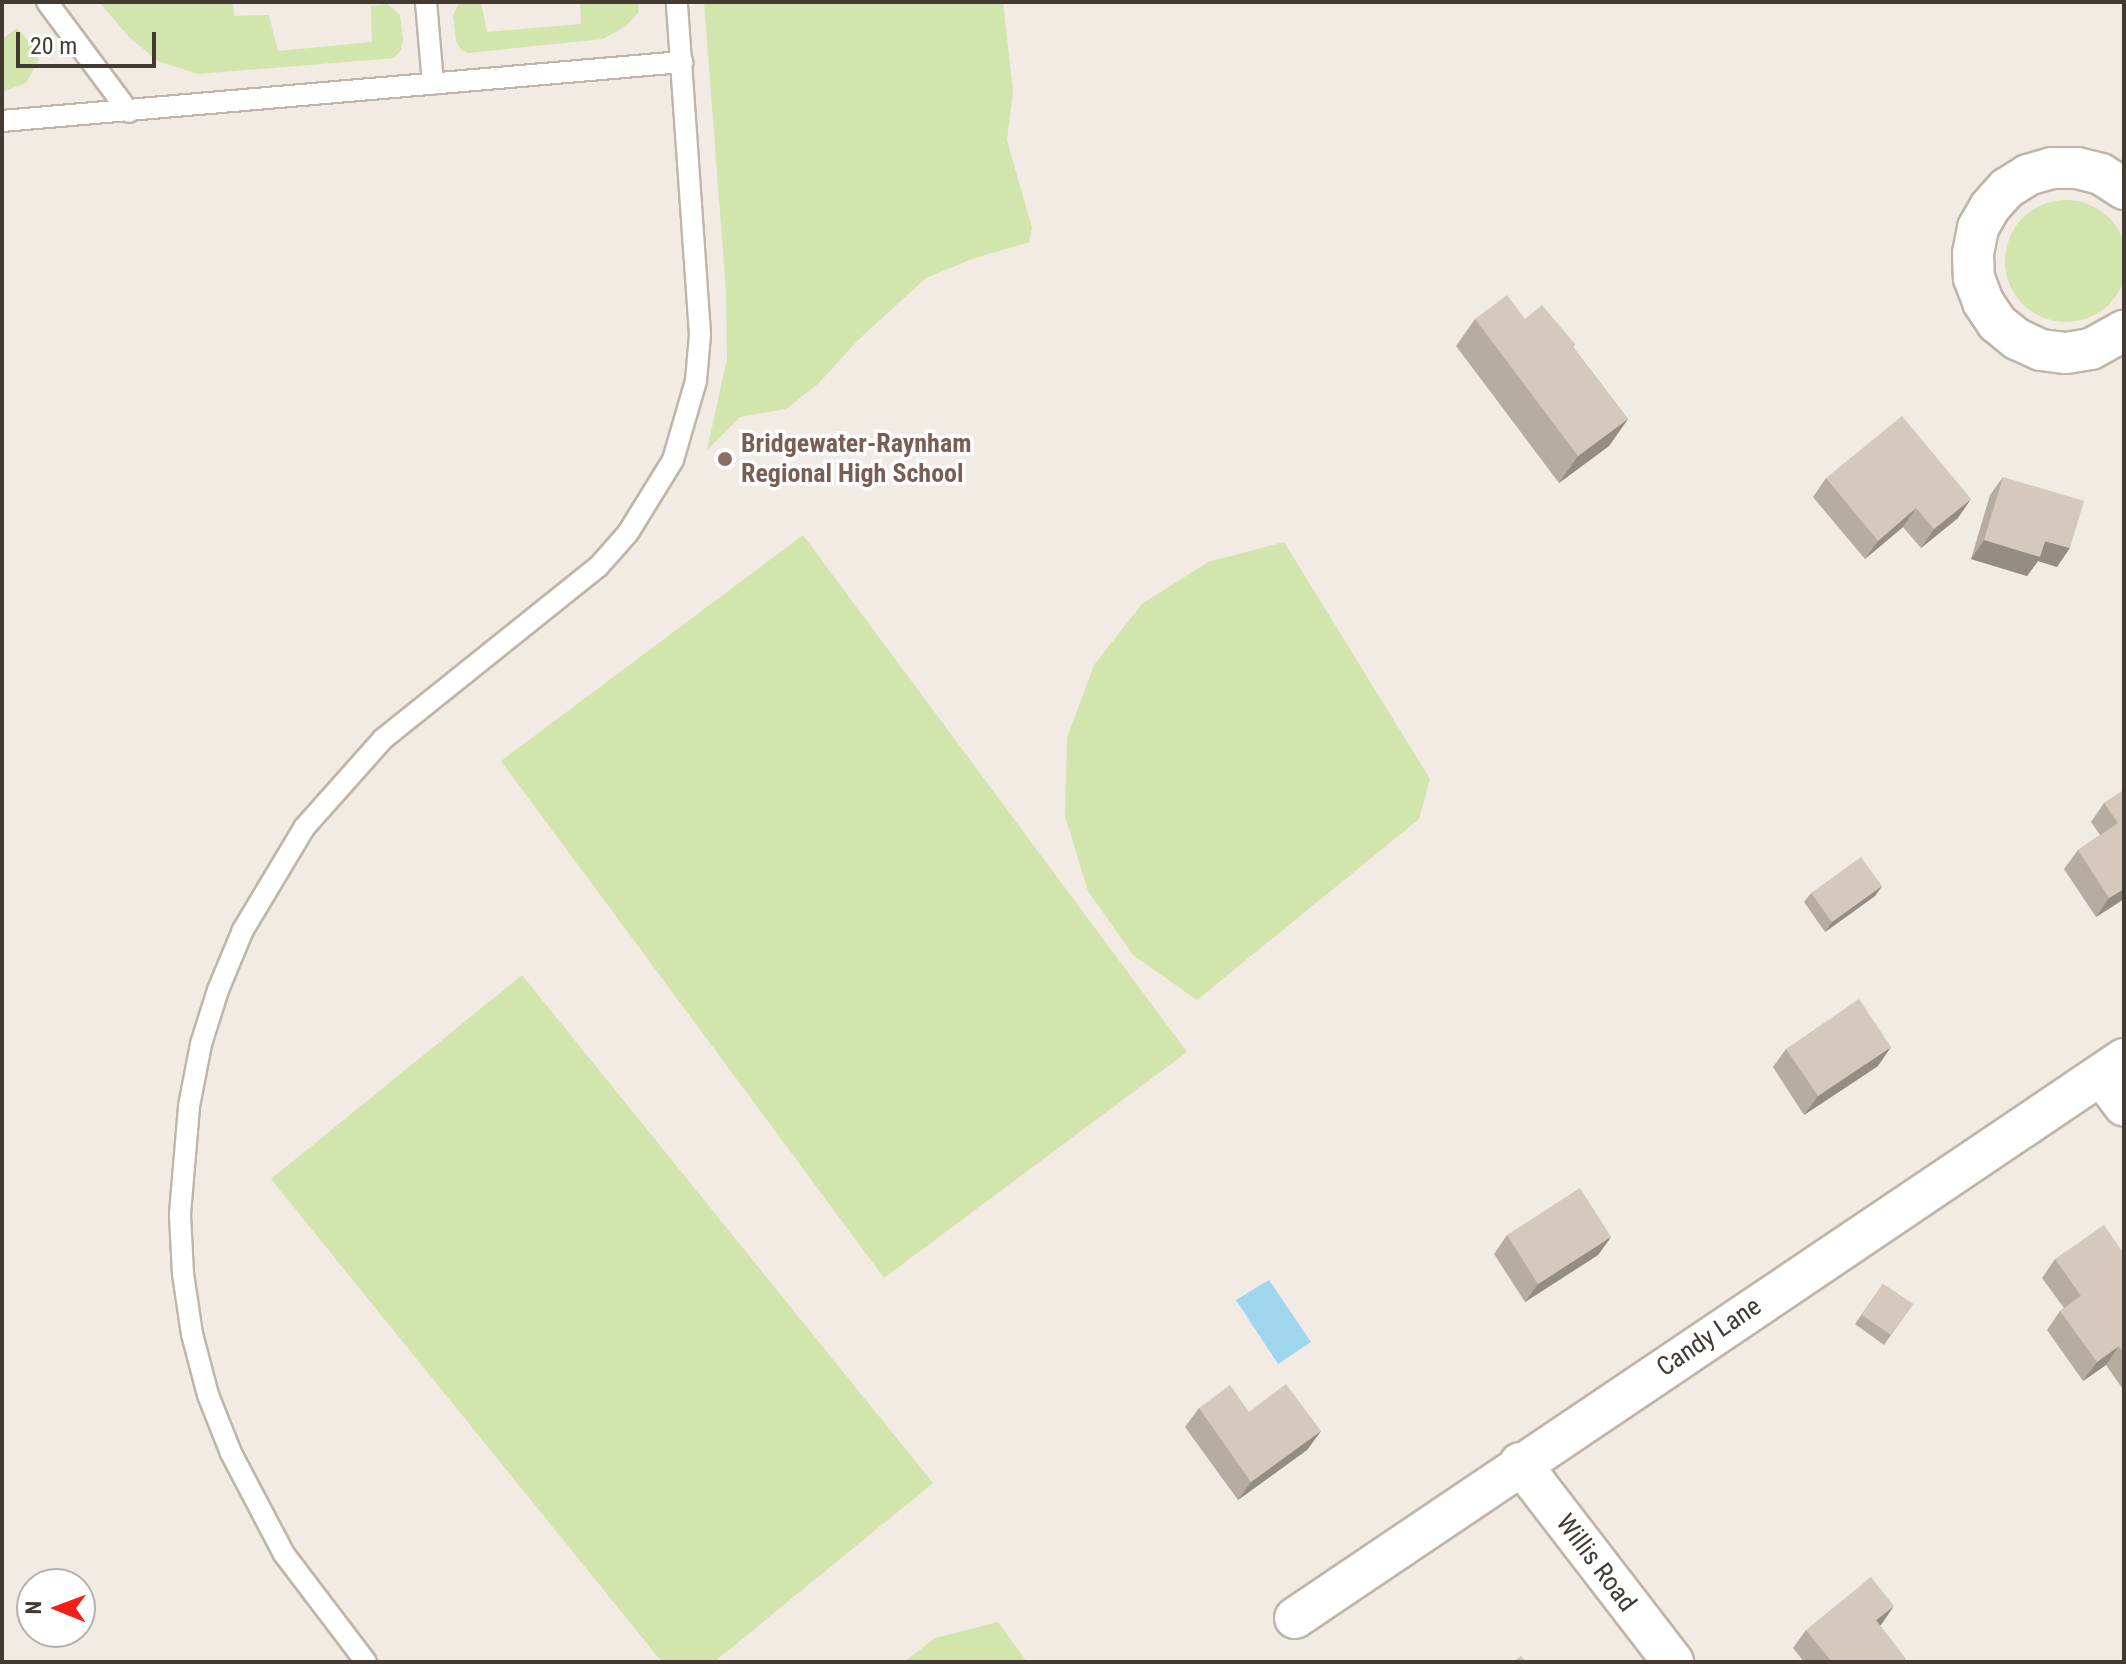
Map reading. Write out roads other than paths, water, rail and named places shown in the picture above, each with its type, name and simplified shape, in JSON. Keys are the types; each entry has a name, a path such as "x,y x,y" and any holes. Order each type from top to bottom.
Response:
{"street":[{"path":"2124,189 2101,174 2077,168 2052,168 2028,175 2007,188 1990,207 1978,228 1973,253 1974,278 1983,302 1997,323 2017,339 2041,350 2066,353 2091,349 2124,331"},
{"name":"Candy Lane","path":"1295,1618 1520,1463 2116,1080"},
{"name":"Willis Road","path":"1520,1463 1673,1662"}],"lane":[{"path":"47,2 129,112"},
{"path":"426,2 433,84"},
{"path":"366,1662 284,1554 231,1453 208,1395 192,1334 183,1274 180,1214 189,1106 201,1044 218,990 243,930 275,873 328,797 383,739 598,567 628,533 673,460 696,381 700,334 677,2"},
{"path":"2,121 682,62"}],"water":[{"path":"1269,1280 1311,1342 1278,1364 1236,1300"}],"place":[{"name":"Bridgewater-Raynham Regional High School","path":"725,459"}]}
